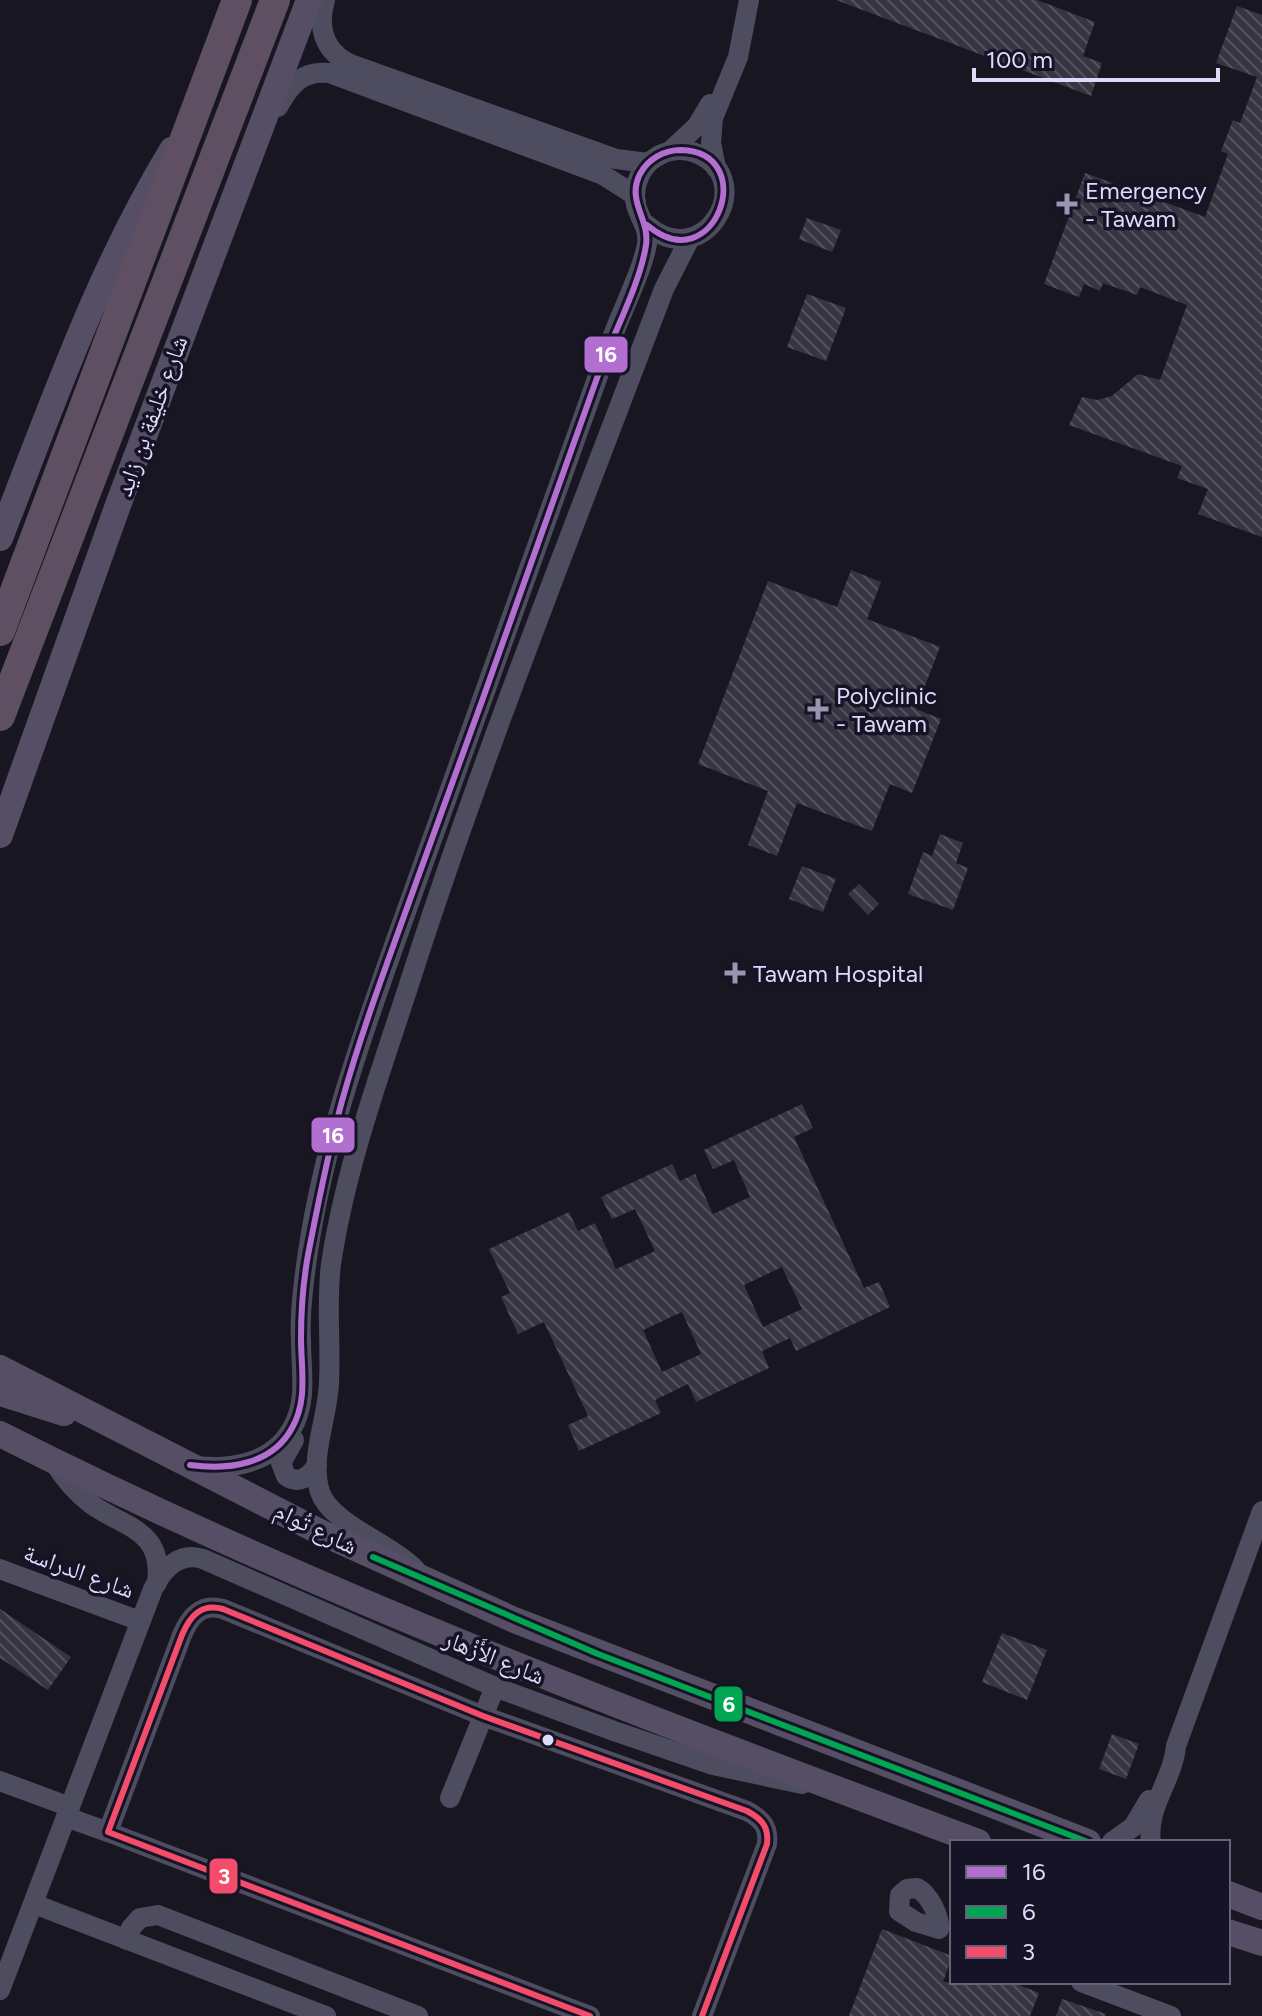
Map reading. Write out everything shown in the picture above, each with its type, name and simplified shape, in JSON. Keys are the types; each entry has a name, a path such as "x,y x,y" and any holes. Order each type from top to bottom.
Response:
{"highway":[{"path":"0,631 237,0"},
{"name":"شارع خليفة بن زايد","path":"0,716 275,0"}],"main road":[{"name":"شارع خليفة بن زايد","path":"0,835 113,519 309,0"},
{"path":"0,538 118,247 153,181 194,117"},
{"name":"شارع تُوام","path":"3,1373 427,1582 598,1654 1083,1840"},
{"name":"شارع تُوام","path":"0,1434 183,1523 321,1585 579,1691 973,1840"},
{"path":"1230,1895 1262,1907"},
{"path":"1230,1933 1262,1943"}],"street":[{"path":"325,0 321,22 324,38 331,51 350,64 616,159 648,163"},
{"path":"636,202 637,181 648,163 670,151 697,126 709,107 727,55 737,0"},
{"path":"647,225 667,237 690,238 710,227 721,211 724,190 711,143 713,118 738,57 749,0"},
{"path":"259,132 297,79 312,73 329,73 603,175 633,194 647,225 642,263 601,367 376,996 340,1110 305,1269 301,1313 304,1409 301,1426 283,1458 281,1468 290,1479 300,1480 310,1475 317,1465"},
{"path":"670,151 695,153 716,168"},
{"path":"427,1582 400,1555 348,1523 329,1507 320,1490 317,1465 329,1382 328,1292 336,1240 373,1092 430,913 664,289 690,238"},
{"path":"535,555 536,566 525,612 527,620 537,626"},
{"path":"190,1465 215,1467 240,1464 272,1452 290,1433 302,1398"},
{"path":"53,1461 82,1497 149,1540 156,1556 157,1583"},
{"path":"1151,1840 1153,1811 1172,1766 1176,1746 1262,1511"},
{"name":"شارع الأَزْهار","path":"0,1990 140,1621 157,1583 169,1567 181,1558 196,1556 495,1687 713,1765 771,1779 831,1787"},
{"name":"شارع الدراسة","path":"0,1569 140,1621"},
{"path":"108,1832 185,1628 193,1616 204,1608 223,1609 483,1716 747,1811 763,1822 767,1844 702,2016"},
{"path":"450,1798 495,1687"},
{"path":"1116,1840 1139,1820 1164,1763 1176,1746"},
{"path":"0,1781 108,1832 590,2016"},
{"path":"34,1904 326,2016"},
{"path":"127,1940 135,1922 153,1914 178,1922 374,2009 416,2016"},
{"path":"165,1954 178,1922"},
{"path":"1086,1984 1168,2015"}],"building":[{"path":"836,0 1037,0 1095,22 1083,56 1102,63 1091,96"},
{"path":"1237,6 1262,15 1262,537 1198,514 1208,489 1177,478 1182,466 1069,425 1082,397 1097,400 1112,396 1138,374 1160,380 1187,305 1140,287 1137,295 1103,283 1100,291 1084,284 1079,297 1044,284 1085,173 1205,217 1228,154 1221,151 1233,120 1240,123 1257,77 1216,63"},
{"path":"807,218 841,230 832,252 799,239"},
{"path":"807,294 846,308 826,361 787,347"},
{"path":"851,570 881,582 867,619 940,647 916,709 941,719 912,793 890,784 872,831 797,803 777,856 748,845 768,791 698,764 768,581 837,607"},
{"path":"940,834 963,843 956,863 968,868 953,910 908,894 923,852 932,856"},
{"path":"802,866 836,879 823,912 789,899"},
{"path":"859,884 879,904 868,915 848,894"},
{"path":"802,1104 813,1128 794,1137 864,1288 879,1282 890,1307 796,1351 790,1338 762,1351 769,1368 696,1402 688,1384 655,1400 661,1413 579,1451 568,1425 588,1416 544,1322 518,1334 501,1297 510,1293 489,1249 569,1212 578,1231 595,1223 616,1269 655,1251 635,1209 612,1219 601,1197 672,1164 680,1181 695,1174 713,1214 750,1197 734,1160 713,1169 704,1150","holes":["782,1267 802,1309 763,1327 744,1285","682,1312 701,1354 662,1372 643,1330"]},
{"path":"0,1609 71,1657 48,1690 0,1658"},
{"path":"1002,1633 1047,1650 1027,1700 982,1682"},
{"path":"1112,1734 1139,1744 1126,1779 1099,1769"},
{"path":"882,1929 950,1955 943,1982 1017,1984 1039,1993 1030,2016 849,2016"},
{"path":"1062,1999 1106,2014 1056,2016"}],"transit line":[{"name":"16","path":"190,1465 219,1467 261,1457 283,1440 297,1417 302,1395 301,1318 306,1265 342,1101 378,990 597,378 638,277 646,236 636,184 647,164 663,154 681,150 705,156 719,171 723,190 720,210 709,227 692,238 671,239 647,225"},
{"name":"6","path":"373,1557 598,1654 1083,1840"},
{"name":"3","path":"590,2016 108,1832 182,1635 197,1613 208,1608 223,1609 483,1716 757,1817 766,1828 767,1844 702,2016"}],"place":[{"name":"Emergency - Tawam","path":"1067,204"},
{"name":"Polyclinic - Tawam","path":"818,709"},
{"name":"Tawam Hospital","path":"735,973"}]}
